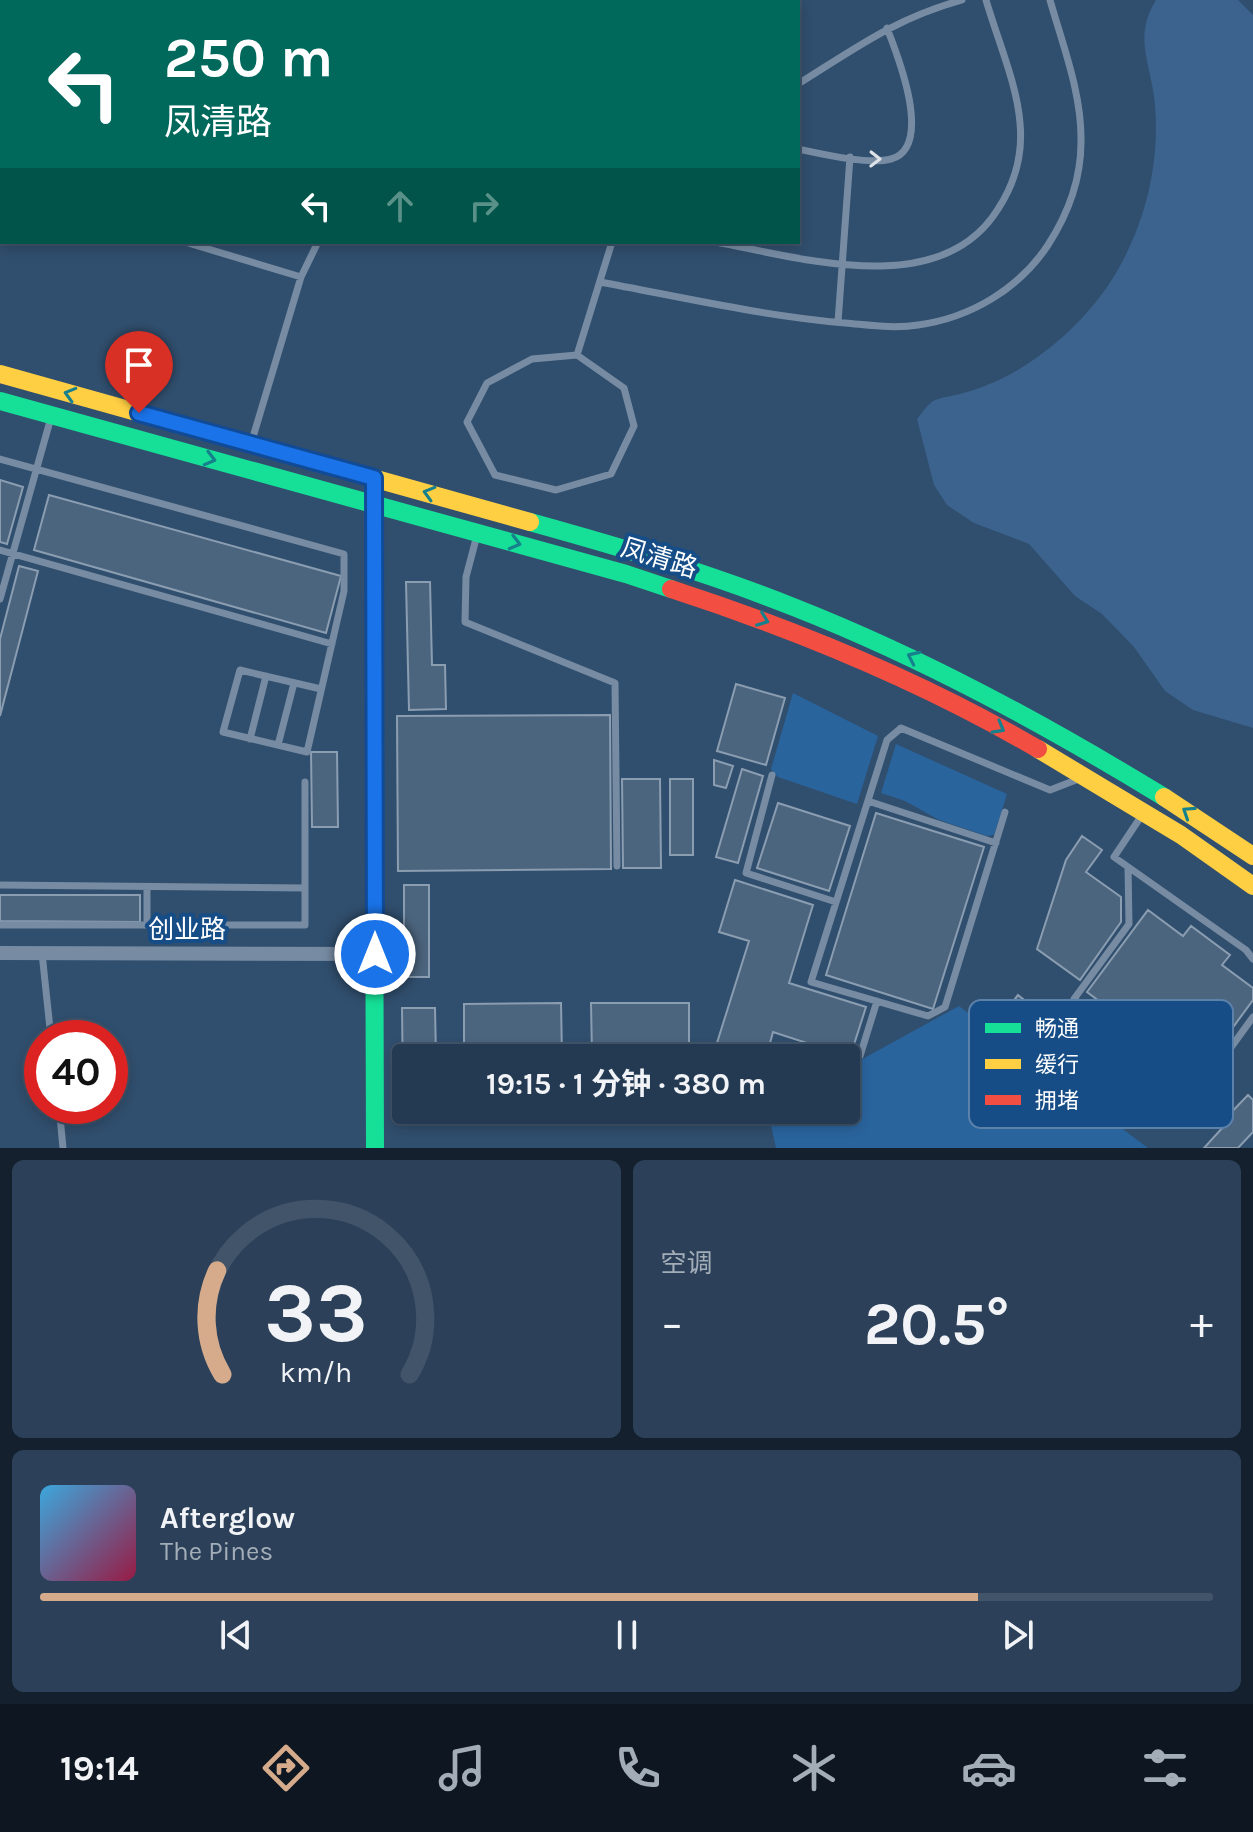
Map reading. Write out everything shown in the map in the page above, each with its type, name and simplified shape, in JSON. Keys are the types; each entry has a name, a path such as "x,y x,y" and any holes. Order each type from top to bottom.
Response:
{"main road":[{"name":"凤清路","path":"0,374 683,565 772,598 886,644 983,692 1078,744 1253,856"},
{"name":"凤清路","path":"0,401 677,589 765,621 926,690 1085,777 1253,886"},
{"path":"374,478 375,1148"}],"street":[{"name":"创业路","path":"0,953 375,954"}],"lane":[{"path":"800,83 887,28 962,0"},
{"path":"728,244 842,263 896,266 933,260 977,235 1007,195 1021,146 1020,120 986,0"},
{"path":"600,282 805,320 886,327 916,326 945,320 999,295 1042,254 1059,229 1071,201 1078,172 1081,143 1077,98 1050,0"},
{"path":"800,149 879,160 893,158 905,150 912,137 905,84 887,28"},
{"path":"838,322 850,157"},
{"path":"192,244 301,277"},
{"path":"243,468 301,277 317,244"},
{"path":"577,355 611,244"},
{"path":"577,355 624,388 634,426 611,474 556,490 495,475 467,422 487,383 532,359 577,355"},
{"path":"0,599 51,415"},
{"path":"0,459 344,554 344,591 307,752 223,732 240,670 321,689"},
{"path":"478,533 466,577 465,622 615,683 617,866"},
{"path":"0,550 332,644"},
{"path":"250,739 266,676"},
{"path":"278,745 294,683"},
{"path":"1005,812 945,1007 928,1016 811,982 887,740 901,728 1050,790 1085,777"},
{"path":"772,775 746,873 836,902"},
{"path":"0,925 305,925 305,782"},
{"path":"868,801 996,843"},
{"path":"1143,812 1114,857 1246,950 1253,959"},
{"path":"1075,1000 1129,924 1128,867"},
{"path":"0,885 305,888"},
{"path":"147,887 147,924"},
{"path":"42,952 49,1020"},
{"path":"860,1056 877,1001"},
{"path":"1233,1045 1253,1017"},
{"path":"61,1124 63,1148"}],"shaded area":[{"path":"1156,0 1238,0 1253,15 1253,728 1193,710 1165,691 1134,647 1102,614 1075,596 1029,544 974,523 947,505 934,485 917,419 933,401 998,380 1049,348 1101,296 1123,261 1141,219 1155,152 1155,106 1144,40 1145,27"},
{"path":"793,693 878,736 857,804 778,777 771,769"},
{"path":"896,744 1007,794 994,835 987,836 939,820 905,801 881,793"},
{"path":"959,1006 969,1014 969,1128 1121,1128 1148,1148 776,1148 771,1124 860,1124 860,1060"}],"building":[{"path":"0,480 23,487 7,544 0,542"},
{"path":"49,495 341,576 326,633 34,550"},
{"path":"19,566 38,571 0,716 0,639"},
{"path":"406,582 430,582 432,665 445,665 446,709 409,710"},
{"path":"736,684 785,698 766,765 717,751"},
{"path":"610,715 611,869 398,871 397,716"},
{"path":"311,752 337,752 338,827 312,827"},
{"path":"714,760 733,766 726,788 714,785"},
{"path":"742,769 763,776 738,863 716,857"},
{"path":"622,779 660,779 661,868 623,868"},
{"path":"670,779 693,779 693,855 670,855"},
{"path":"778,803 850,826 829,891 757,868"},
{"path":"876,813 984,847 933,1009 826,975"},
{"path":"1082,836 1102,850 1086,872 1121,897 1121,922 1080,980 1037,949 1066,860"},
{"path":"735,880 813,905 789,983 866,1007 854,1044 810,1044 773,1032 770,1044 717,1044 749,941 719,932"},
{"path":"404,885 429,885 429,977 404,977"},
{"path":"0,895 140,895 140,922 0,921"},
{"path":"1148,910 1183,936 1191,926 1230,955 1222,965 1253,988 1253,1000 1233,1027 1233,1000 1098,1000 1087,992"},
{"path":"561,1003 562,1044 464,1044 464,1004"},
{"path":"591,1003 689,1003 689,1044 592,1044"},
{"path":"402,1008 435,1008 436,1044 402,1044"},
{"path":"1248,1095 1253,1100 1253,1132 1238,1148 1204,1148 1222,1128 1233,1128 1233,1111"}],"traffic: fast":[{"path":"0,401 671,589"},
{"path":"530,522 697,572 844,628 984,695 1164,797"},
{"path":"374,819 375,1148"}],"traffic: slow":[{"path":"0,374 530,522"},
{"path":"374,491 374,819"},
{"path":"1038,749 1181,835 1253,886"},
{"path":"1164,797 1253,856"}],"traffic: jam":[{"path":"671,589 859,659 950,702 1038,749"}],"route":[{"path":"139,413 374,478 375,954"}]}
